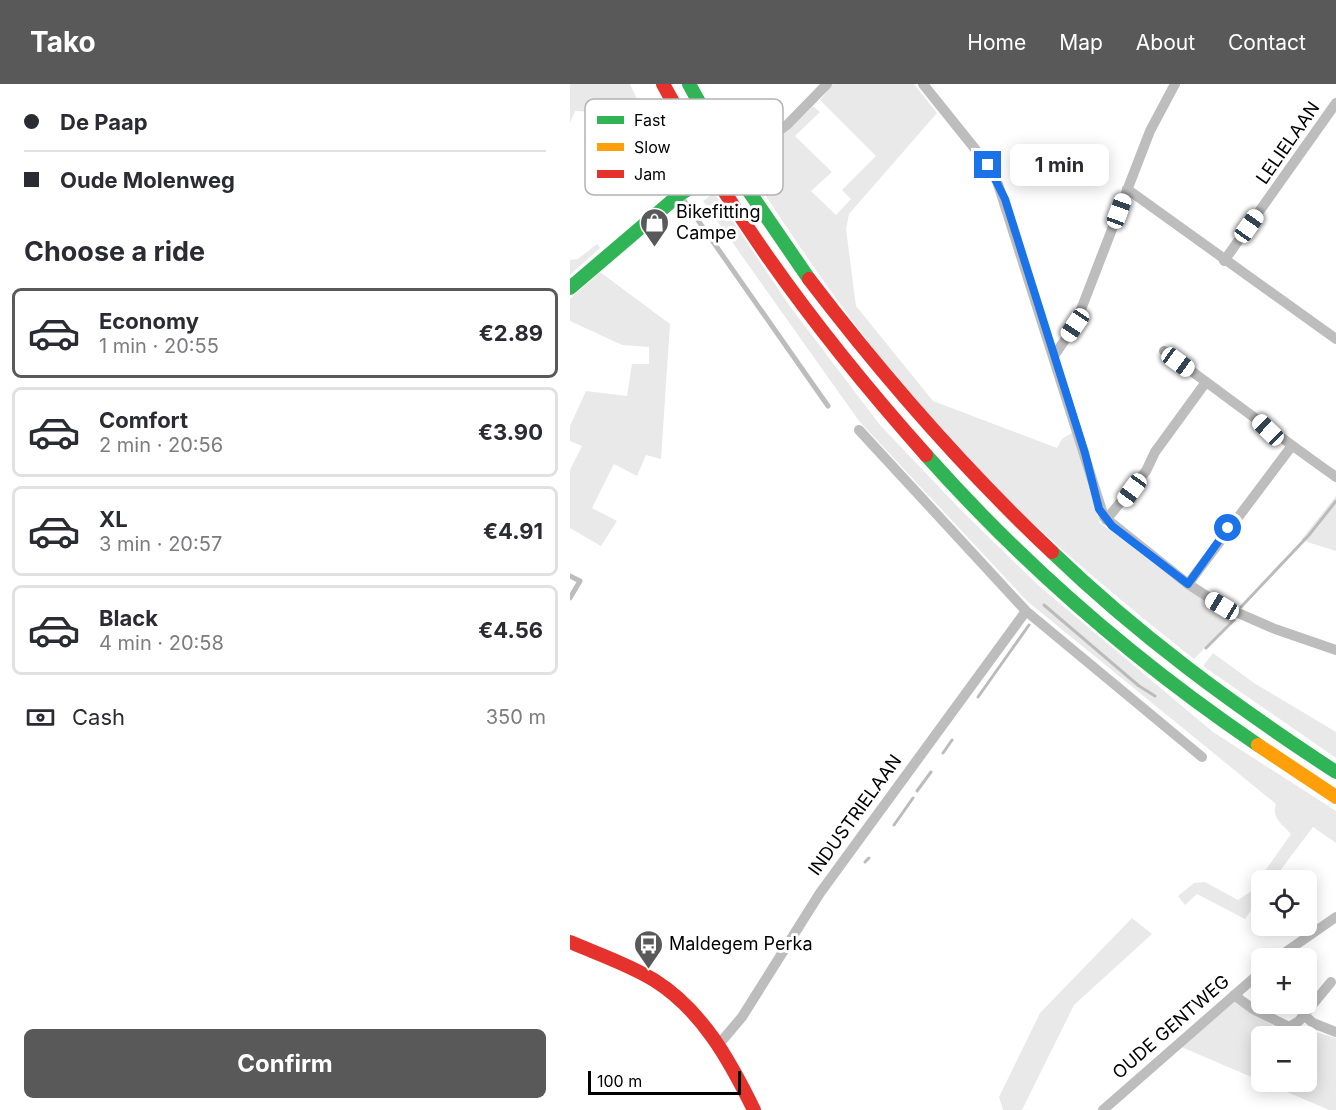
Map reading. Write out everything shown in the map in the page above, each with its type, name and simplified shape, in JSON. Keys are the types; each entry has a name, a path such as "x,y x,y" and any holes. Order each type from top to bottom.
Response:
{"main road":[{"path":"663,84 671,99"},
{"path":"689,84 697,99"},
{"path":"570,288 679,195"},
{"path":"730,195 827,337 896,421 978,510 1049,579 1175,685 1254,743 1336,797"},
{"path":"753,195 801,268 862,348 936,435 992,495 1055,556 1133,625 1229,701 1336,772"},
{"path":"570,942 653,980 690,1008 720,1043 734,1066 754,1110"}],"street":[{"path":"783,128 827,84"},
{"path":"923,84 982,156 997,181 1054,356 1099,509 1107,520 1188,584 1233,612 1336,650"},
{"path":"1054,356 1075,325 1150,131 1176,84"},
{"name":"LELIELAAN","path":"1224,261 1336,104"},
{"path":"1127,189 1224,261 1336,339"},
{"path":"1164,351 1230,401 1250,412 1291,447 1336,477"},
{"path":"1107,520 1146,471 1155,452 1206,382"},
{"path":"859,430 1026,611 1202,756"},
{"path":"1188,584 1291,447"},
{"name":"INDUSTRIELAAN","path":"720,1043 742,1017 820,893 1026,611"},
{"path":"1291,948 1336,917"},
{"name":"OUDE GENTWEG","path":"1103,1110 1251,980"},
{"path":"1234,995 1284,1026 1294,1025 1331,982"},
{"path":"1304,1015 1313,1023 1336,1032"}],"lane":[{"path":"681,195 828,406"},
{"path":"570,576 580,581 570,598"}],"shaded area":[{"path":"570,84 630,84 637,99 585,99 585,111 575,111 570,123"},
{"path":"833,84 914,84 937,113 849,214 846,229 856,306 933,401 1057,448 1062,439 1075,431 1100,523 1233,619 1194,659 1059,547 964,455 861,333 794,238 766,195 783,195 783,134 813,106 820,112 795,136 832,172 811,191 836,215 851,199 842,190 876,156 820,100"},
{"path":"711,195 715,195 789,305 880,425 962,511 1038,585 1213,732 1336,811 1336,843 1313,827 1281,870 1266,870 1291,834 1276,817 1276,804 1027,601 859,421 703,201"},
{"path":"597,244 600,248 570,275 570,260 578,259"},
{"path":"600,272 670,324 661,459 646,455 637,476 614,464 592,508 617,521 601,546 570,528 570,470 582,446 570,441 570,426 586,391 627,396 632,364 649,364 649,347 622,345 570,321 570,299"},
{"path":"1336,496 1336,551 1301,540"},
{"path":"1213,653 1254,683 1336,732 1336,758 1203,666"},
{"path":"1205,882 1238,900 1250,892 1251,910 1245,919 1197,894 1185,905 1178,896 1194,883"},
{"path":"1132,918 1152,934 1074,1005 1022,1110 1003,1110 999,1097 1040,1013"},
{"path":"1233,999 1251,1011 1251,1014 1256,1014 1274,1026 1251,1026 1251,1076 1179,1046"},
{"path":"1317,1032 1336,1038 1336,1110 1329,1110 1287,1092 1317,1092"}],"waterway":[{"path":"1241,607 1309,535 1336,501"},
{"path":"1044,605 1139,686 1155,696"},
{"path":"1206,648 1234,620"},
{"path":"978,697 1029,625"},
{"path":"943,753 952,740"},
{"path":"917,791 931,772"},
{"path":"894,825 913,798"},
{"path":"865,862 869,858"}],"traffic: fast":[{"path":"689,84 697,99"},
{"path":"570,288 679,195"},
{"path":"751,195 809,279"},
{"path":"926,455 1002,535 1083,610 1169,680 1258,745"},
{"path":"1052,552 1119,613 1189,669 1261,722 1336,772"}],"traffic: slow":[{"path":"1258,745 1336,797"}],"traffic: jam":[{"path":"663,84 672,99"},
{"path":"727,195 794,294 845,360 926,455"},
{"path":"809,279 925,420 987,488 1052,552"},
{"path":"570,942 644,974 671,992 700,1021 713,1038 754,1110"}],"place":[{"name":"Bikefitting Campe","path":"655,248"},
{"name":"Maldegem Perka","path":"648,970"}],"route":[{"path":"988,165 1005,199 1085,453 1099,509 1104,517 1112,526 1188,584 1228,528"}]}
